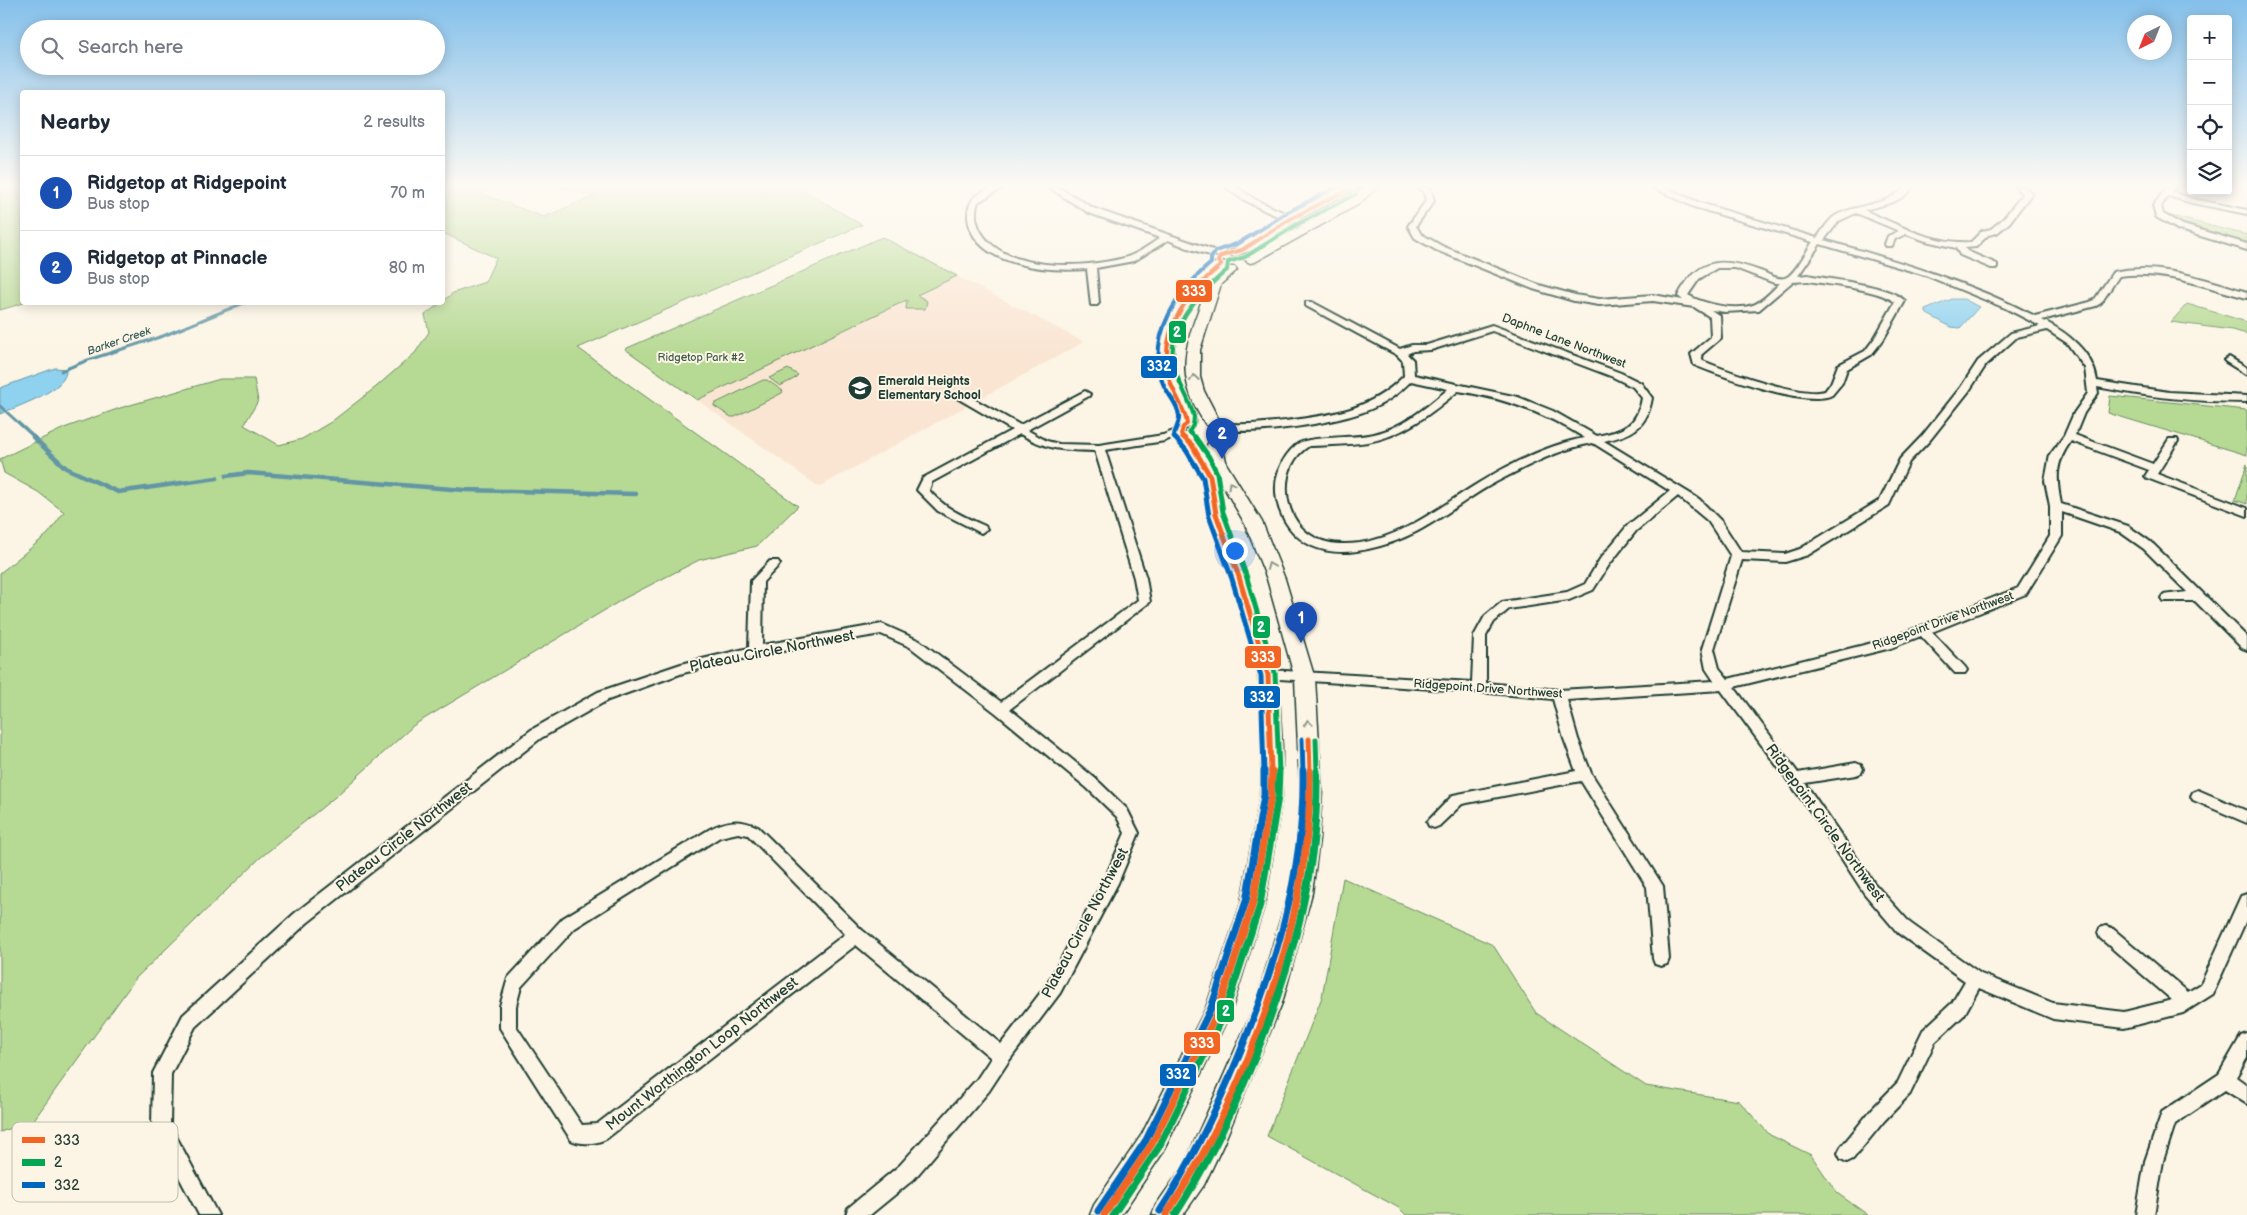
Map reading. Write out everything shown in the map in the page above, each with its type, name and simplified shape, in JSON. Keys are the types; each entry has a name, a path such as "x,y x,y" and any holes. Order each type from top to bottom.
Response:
{"main road":[{"path":"1104,1215 1152,1144 1218,1011 1253,903 1271,796 1272,747 1268,675 1239,577 1216,514 1210,476 1203,461 1206,434 1174,390 1168,377 1166,354 1169,337 1179,310 1188,295 1224,259 1253,244"},
{"path":"1224,259 1246,266 1250,259 1278,244"},
{"path":"1166,1215 1194,1175 1248,1057 1269,1003 1300,893 1308,838 1311,791 1305,678 1276,579 1253,522 1219,466 1206,434 1192,375 1192,349 1214,282 1224,259"}],"street":[{"path":"986,244 1030,265 1057,267 1129,260 1156,244"},
{"path":"1184,244 1224,259"},
{"path":"1432,244 1536,288 1574,298 1599,302 1653,298 1726,309 1756,308 1802,268 1808,254 1818,244"},
{"path":"1829,244 1928,273 2008,306 2034,319 2070,342 2090,368 2092,383 2133,392 2228,400 2247,399"},
{"path":"1949,244 1960,247 1975,244"},
{"path":"1960,247 1963,253 1994,266"},
{"path":"1091,265 1094,303"},
{"path":"1715,265 1736,265 1777,281 1808,278 1879,291 1892,295 1900,301 1878,340 1868,353 1842,367 1834,389 1824,395 1806,394 1774,387 1720,372 1698,363 1696,354 1716,338 1715,316 1696,305 1683,296 1688,286 1701,272 1715,265"},
{"path":"2034,319 2092,304 2098,301 2116,274 2131,272 2165,272 2247,296"},
{"path":"961,396 1043,443 1059,447 1099,448 1165,438 1326,420 1347,415 1382,401 1399,388 1409,377 1408,360 1400,353 1309,304"},
{"path":"1409,377 1455,388 1512,398 1575,426 1593,440 1701,506 1721,528 1737,556 1785,558 1798,554 1884,502 1904,461 1932,431 1966,389 1982,363 2014,335 2049,327"},
{"name":"Daphne Lane Northwest","path":"1400,353 1412,348 1428,348 1492,328 1617,375 1637,385 1647,398 1647,410 1633,428 1616,436 1568,445 1493,478 1415,529 1394,538 1366,546 1332,548 1309,542 1297,532 1285,507 1281,477 1294,454 1305,444 1380,436 1407,425 1427,412 1455,388"},
{"path":"2229,360 2247,372"},
{"name":"Ridgepoint Drive Northwest","path":"1268,675 1480,687 1559,695 1723,685 1891,643 2022,591 2056,536 2056,506 2051,481 2055,455 2069,436 2079,413 2093,392 2092,383"},
{"path":"981,528 953,515 927,496 923,490 927,480 1017,429 1085,394"},
{"path":"2069,436 2155,468"},
{"path":"2173,441 2151,476 2247,512"},
{"path":"1001,709 1144,602 1140,578 1099,448"},
{"path":"1480,687 1480,636 1489,619 1506,605 1569,596 1589,587 1604,562 1632,528 1677,491"},
{"path":"2056,506 2124,529 2148,546 2247,645"},
{"name":"Ridgepoint Circle Northwest","path":"1737,556 1708,650 1713,670 1819,812 1869,888 1904,928 1975,979 2053,1011 2124,1020 2183,1005 2207,989 2247,900"},
{"path":"754,651 757,581 774,564"},
{"path":"2167,598 2199,596"},
{"name":"Plateau Circle Northwest","path":"162,1122 162,1074 189,1022 301,918 536,734 603,696 681,669 754,651 882,629 915,644 1001,709 1092,784 1122,813 1132,833 1113,878 1054,988 1002,1056 983,1085 907,1172 855,1215"},
{"path":"1923,630 1960,670"},
{"path":"1559,695 1571,739 1585,775 1655,886 1661,959"},
{"path":"1794,779 1856,769"},
{"path":"1434,822 1458,799 1585,775"},
{"path":"2198,796 2247,817"},
{"name":"Mount Worthington Loop Northwest","path":"856,935 600,1133 577,1134 508,1028 508,1006 514,982 569,923 715,833 730,826 746,827 753,831 856,935 1002,1056"},
{"path":"2106,933 2187,1002"},
{"path":"1847,1154 1878,1115 1904,1088 1929,1036 1958,1009 1975,979"},
{"path":"2145,1215 2154,1161 2168,1118 2225,1080 2247,1042"},
{"path":"2225,1080 2247,1095"},
{"name":"Plateau Circle Northwest","path":"178,1156 209,1215"}],"shaded area":[{"name":"Emerald Heights Elementary School","path":"957,276 1084,342 819,487 697,400"}],"green space":[{"path":"0,244 20,244 20,304 0,310"},
{"path":"466,244 819,244 578,348 798,506 757,546 699,560 625,598 414,725 335,797 260,858 136,978 33,1121 12,1122 12,1128 0,1132 0,573 48,534 64,512 38,492 4,473 0,459 64,428 120,408 220,379 254,379 258,401 244,425 279,445 302,439 331,422 376,387 415,353 429,332 425,315 438,305 445,305 445,299 453,293 485,282 496,258"},
{"name":"Ridgetop Park #2","path":"867,244 895,244 957,276 917,295 927,301 925,309 906,309 907,300 697,400 625,349"},
{"path":"2236,244 2247,244 2247,247"},
{"path":"2187,304 2247,322 2247,334 2232,330 2171,322"},
{"path":"788,369 798,375 780,386 769,378"},
{"path":"763,380 767,380 783,391 782,393 735,417 731,417 714,406 714,404"},
{"path":"2110,396 2247,410 2247,455 2108,413"},
{"path":"2247,464 2247,504 2235,500"},
{"path":"1343,878 1493,945 1536,1013 1646,1086 1739,1101 1770,1135 1811,1155 1837,1193 1868,1215 1406,1215 1399,1208 1267,1136 1322,997"}],"water":[{"path":"1952,299 1964,299 1979,307 1960,328 1951,327 1927,314 1925,310"},
{"path":"55,368 66,369 65,377 59,384 40,397 0,414 0,388"}],"waterway":[{"name":"Barker Creek","path":"61,371 88,360 163,336 239,305"},
{"path":"0,406 35,438"},
{"path":"33,437 66,468 118,492 217,478"},
{"path":"226,476 248,473 465,490 636,494"}],"transit line":[{"name":"332","path":"1098,1211 1146,1140 1211,1008 1246,901 1264,795 1261,676 1232,579 1209,516 1203,478 1186,450 1174,438 1179,416 1162,381 1159,364 1159,347 1162,331 1176,300 1198,274 1211,263 1211,258 1216,251 1237,244"},
{"name":"333","path":"1104,1215 1152,1144 1218,1011 1253,903 1271,796 1272,747 1268,675 1239,577 1216,514 1210,476 1192,445 1181,435 1183,427 1187,424 1186,417 1169,378 1166,361 1171,329 1186,300 1221,265 1218,261 1221,256 1242,250 1252,244"},
{"name":"2","path":"1113,1215 1159,1147 1225,1013 1260,905 1278,797 1279,747 1275,673 1246,575 1223,512 1217,473 1198,440 1189,432 1193,425 1192,408 1175,371 1173,362 1176,334 1188,310 1206,289 1227,270 1228,262 1245,257 1266,244"},
{"name":"332","path":"1160,1211 1191,1160 1217,1107 1245,1041 1276,953 1291,892 1301,830 1303,796 1302,739"},
{"name":"333","path":"1166,1215 1198,1163 1225,1108 1275,983 1292,922 1304,861 1310,796 1309,739"},
{"name":"2","path":"1175,1215 1206,1165 1232,1113 1271,1017 1291,956 1306,893 1316,830 1318,784 1316,739"}],"place":[{"name":"Emerald Heights Elementary School","path":"860,388"},
{"name":"Ridgetop at Pinnacle","path":"1222,459"},
{"name":"Ridgetop at Ridgepoint","path":"1301,643"}]}
